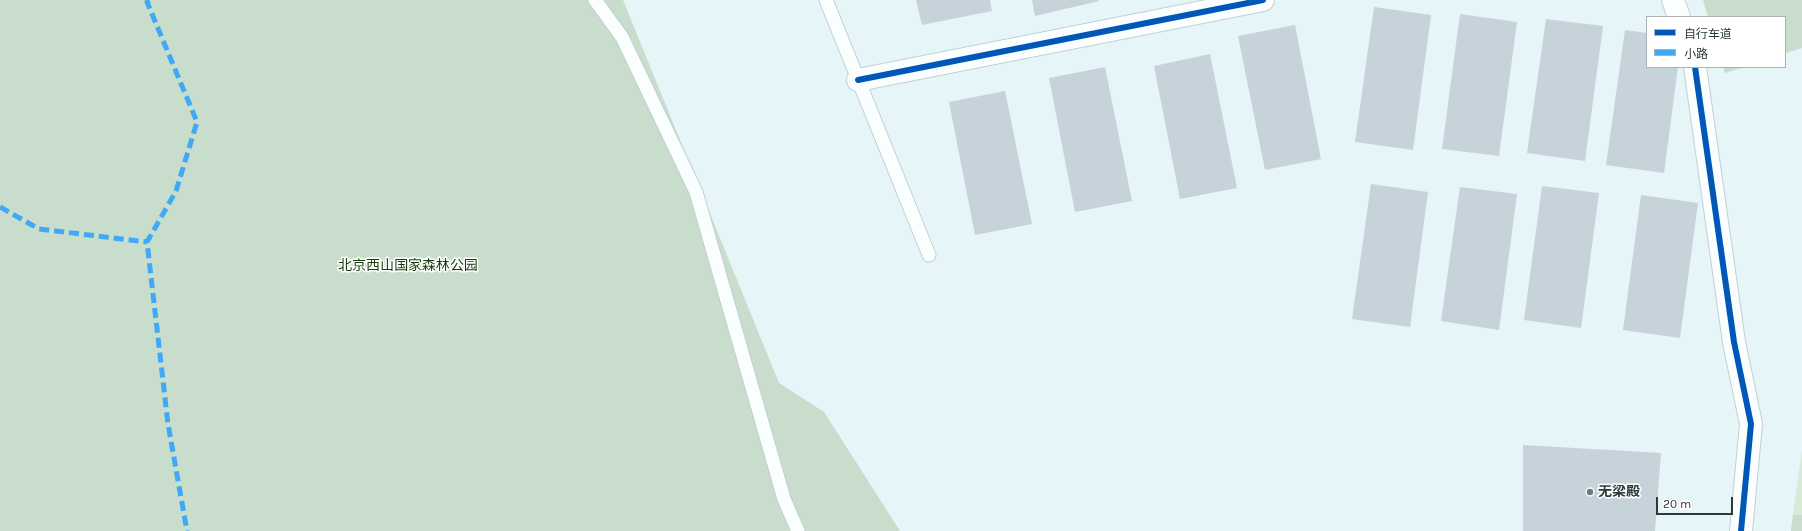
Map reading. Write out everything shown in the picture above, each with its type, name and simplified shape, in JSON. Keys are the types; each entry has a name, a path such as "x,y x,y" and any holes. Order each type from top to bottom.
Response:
{"street":[{"path":"858,80 1263,0"},
{"path":"1673,0 1679,16"},
{"path":"1695,68 1734,342 1751,424 1741,531"}],"lane":[{"path":"595,0 622,37 696,192 784,499 798,531"},
{"path":"826,0 929,255"}],"green space":[{"name":"北京西山国家森林公园","path":"0,0 623,0 779,383 824,412 900,531 0,531"},
{"path":"1703,0 1802,0 1802,48 1786,53 1786,16 1708,16"},
{"path":"1723,68 1741,68 1725,73"},
{"path":"1802,450 1802,531 1791,531 1793,515"},
{"path":"1793,515 1802,515 1802,531 1791,531"}],"building":[{"path":"916,0 990,0 992,11 922,25"},
{"path":"1032,0 1098,0 1099,1 1035,16"},
{"path":"1374,7 1431,15 1413,150 1355,142"},
{"path":"1460,14 1517,22 1499,156 1442,149"},
{"path":"1546,19 1603,26 1585,161 1527,153"},
{"path":"1295,25 1321,159 1265,170 1238,36"},
{"path":"1625,30 1646,33 1646,68 1678,68 1664,173 1606,165"},
{"path":"1210,54 1237,188 1180,199 1154,66"},
{"path":"1105,67 1132,201 1075,212 1049,78"},
{"path":"1005,91 1032,224 975,235 949,102"},
{"path":"1371,184 1428,192 1410,327 1352,319"},
{"path":"1542,186 1599,193 1581,328 1524,320"},
{"path":"1460,187 1517,194 1499,330 1441,321"},
{"path":"1641,195 1698,203 1680,338 1623,330"},
{"name":"无梁殿","path":"1523,445 1661,453 1655,531 1523,531"}],"marked path":[{"path":"149,0 147,2 197,122 176,191 147,242 168,424 187,531"},
{"path":"0,207 39,229 147,242"}],"cycle path":[{"path":"858,80 1263,0"},
{"path":"1695,68 1734,342 1751,424 1741,531"}],"place":[{"name":"无梁殿","path":"1590,492"}]}
